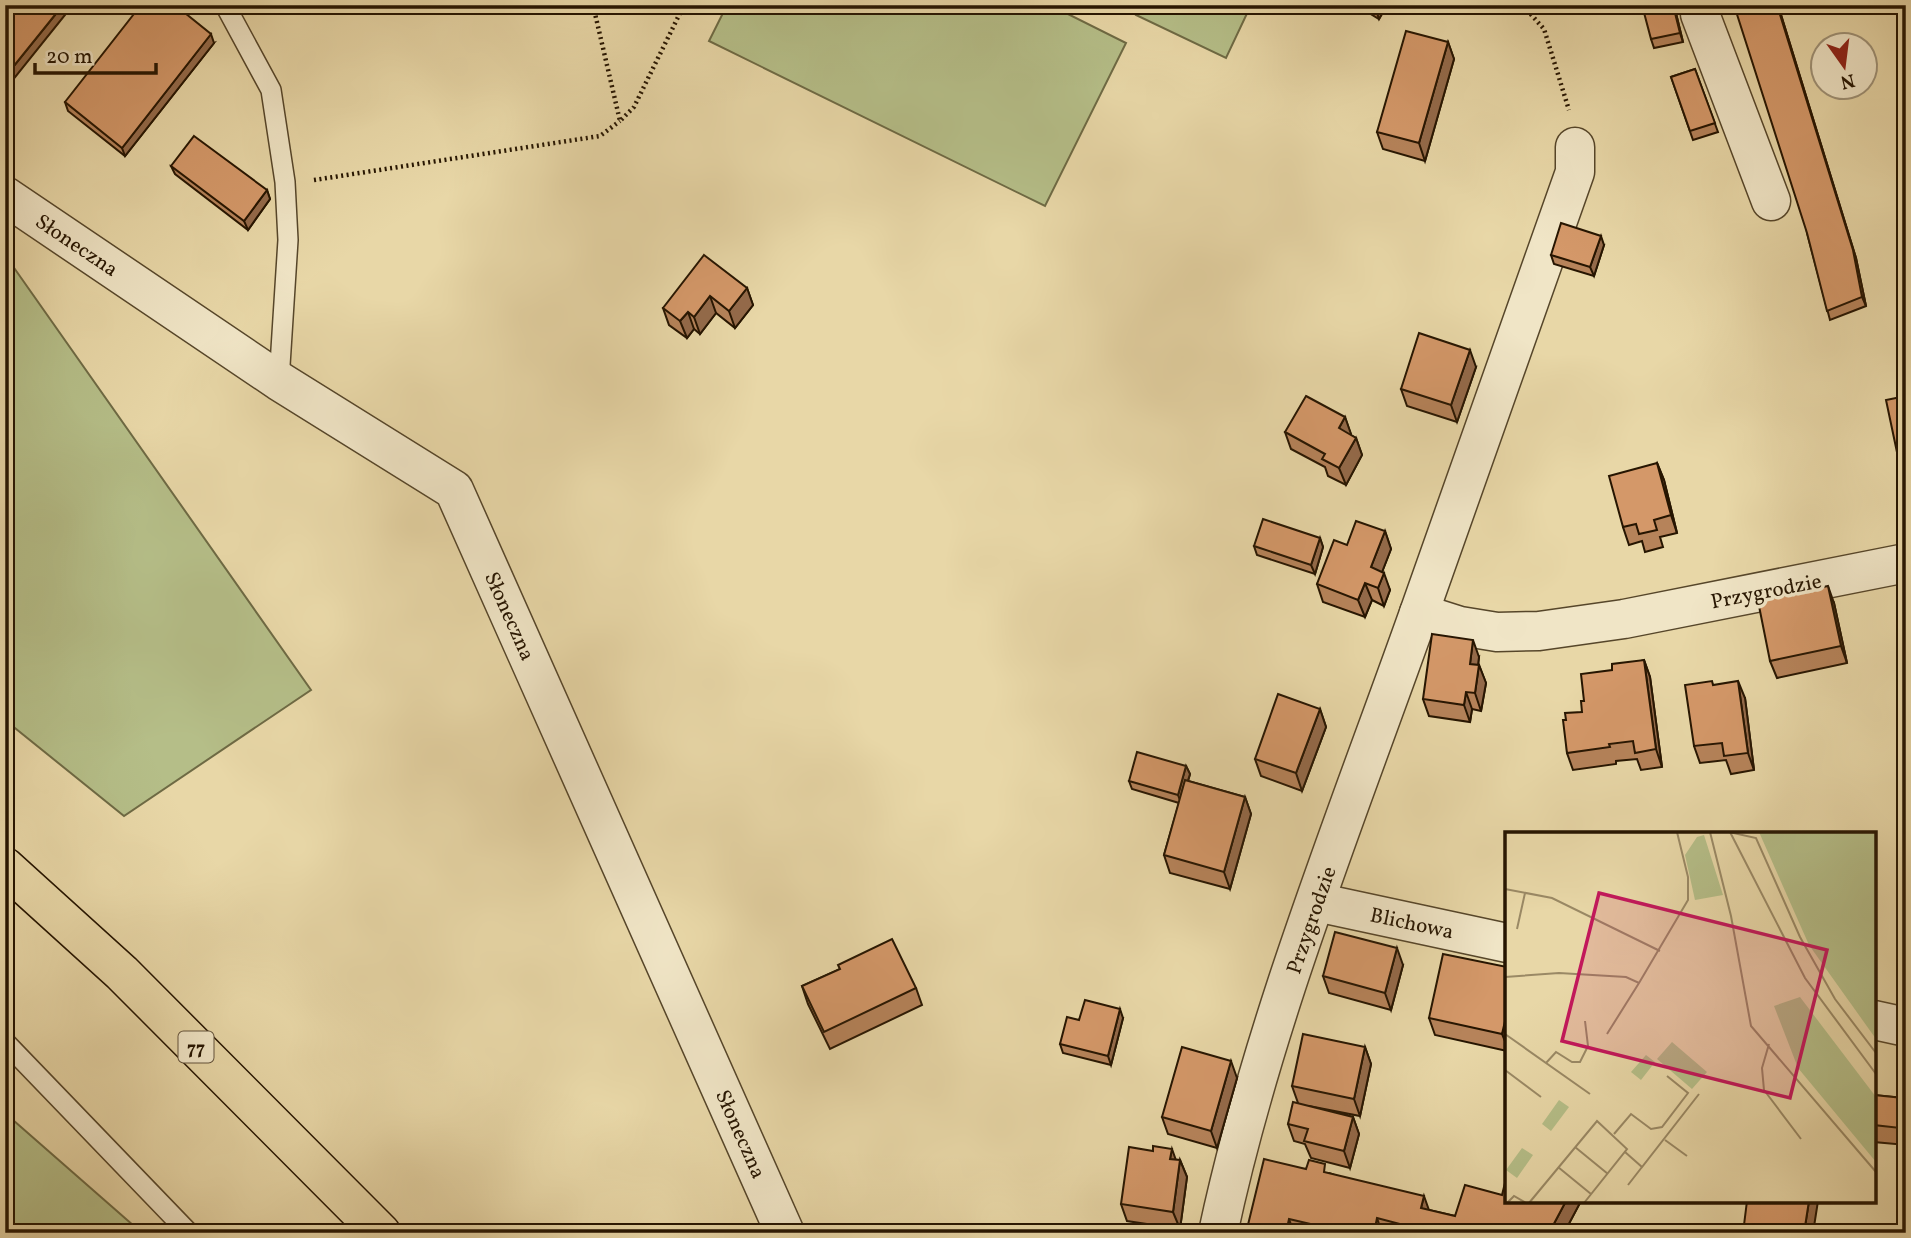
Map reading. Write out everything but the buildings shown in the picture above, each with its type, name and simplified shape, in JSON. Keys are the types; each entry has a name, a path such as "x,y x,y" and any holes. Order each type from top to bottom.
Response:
{"main road":[{"name":"77","path":"5,866 122,974 382,1233"}],"street":[{"path":"1700,5 1700,14 1771,201"},
{"name":"Przygrodzie","path":"1218,1233 1232,1166 1261,1068 1316,902 1575,172 1575,147"},
{"name":"Słoneczna","path":"5,196 279,381 454,490 785,1233"},
{"name":"Przygrodzie","path":"1419,613 1460,626 1497,632 1539,631 1624,619 1906,563"},
{"name":"Blichowa","path":"1316,902 1505,943"},
{"path":"1876,1020 1906,1027"}],"lane":[{"path":"225,5 271,90 285,181 288,240 279,381"},
{"path":"5,1042 189,1233"}],"path":[{"path":"593,5 621,121"},
{"path":"285,181 301,182 600,136 621,121 634,107 684,5"},
{"path":"1517,5 1527,10 1544,29 1567,100 1575,147"}],"green space":[{"path":"727,5 1050,5 1126,43 1045,206 709,41"},
{"path":"1141,5 1251,5 1226,58 1136,15"},
{"path":"5,255 311,690 124,816 5,720"},
{"path":"5,1113 142,1233 5,1233"}]}
